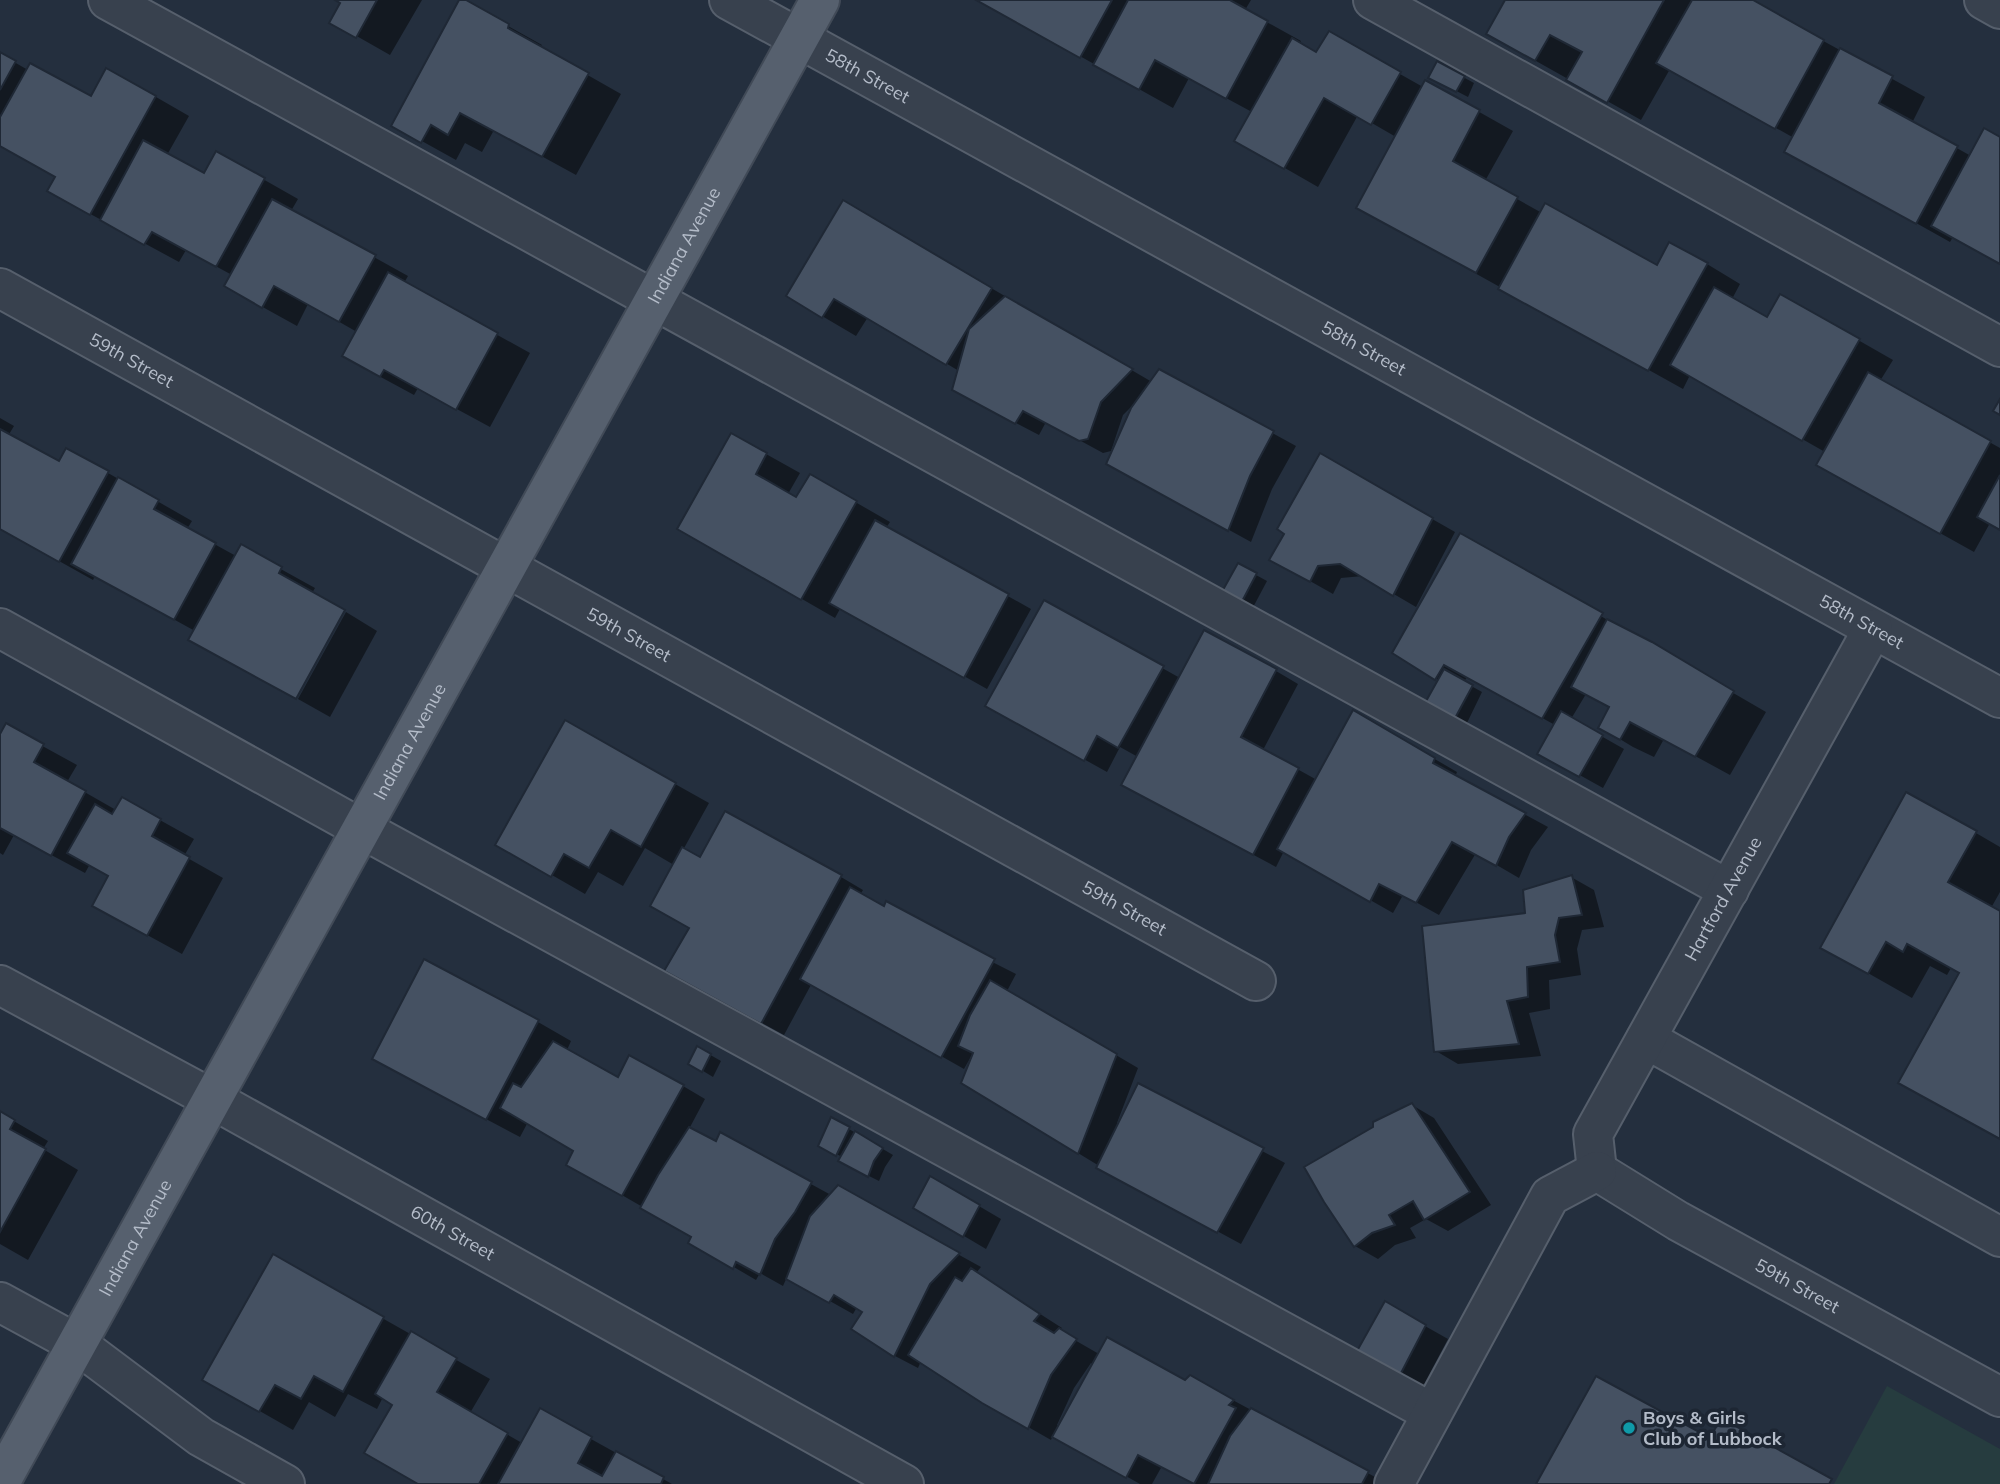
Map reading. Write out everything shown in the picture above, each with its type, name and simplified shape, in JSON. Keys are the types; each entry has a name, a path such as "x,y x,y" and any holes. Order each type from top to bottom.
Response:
{"main road":[{"name":"Indiana Avenue","path":"0,1483 820,0"}],"street":[{"path":"108,0 1729,890"},
{"name":"58th Street","path":"729,0 2000,698"},
{"path":"1373,0 2000,347"},
{"path":"1984,0 2000,9"},
{"name":"59th Street","path":"0,288 1256,981"},
{"path":"0,628 362,829 1432,1413"},
{"name":"Hartford Avenue","path":"1597,1171 1593,1134 1873,629"},
{"name":"60th Street","path":"0,985 212,1099 904,1484"},
{"path":"1646,1039 2000,1237"},
{"path":"1394,1484 1550,1196 1597,1171"},
{"name":"59th Street","path":"1597,1171 1678,1221 2000,1397"},
{"path":"0,1301 77,1344 201,1437 285,1484"}],"green space":[{"path":"1887,1386 2000,1449 2000,1484 1834,1484"}],"building":[{"path":"335,0 377,0 356,38 329,23 340,3"},
{"path":"459,0 466,0 509,24 508,28 589,73 542,157 460,113 448,135 431,125 421,143 391,126"},
{"path":"976,0 1112,0 1080,58"},
{"path":"1128,0 1230,0 1268,21 1226,99 1155,60 1139,90 1093,65"},
{"path":"1505,0 1664,0 1607,103 1566,80 1582,52 1550,35 1535,61 1486,34"},
{"path":"1692,0 1753,0 1824,40 1775,129 1656,63"},
{"path":"1329,31 1401,72 1371,125 1324,98 1284,169 1234,141 1292,38 1316,52"},
{"path":"1840,48 1893,76 1879,103 1958,146 1916,224 1784,152"},
{"path":"0,52 16,61 0,90"},
{"path":"1437,61 1465,76 1456,92 1428,78"},
{"path":"30,63 91,96 106,68 156,96 90,215 47,191 55,177 0,146 0,117"},
{"path":"1425,80 1480,110 1453,161 1518,197 1476,273 1356,208"},
{"path":"1984,128 2000,137 2000,264 1931,226"},
{"path":"143,140 204,173 216,151 265,178 216,267 152,232 144,245 100,220"},
{"path":"272,199 376,255 339,322 274,286 262,308 224,286"},
{"path":"843,200 992,288 946,365 834,299 822,318 786,296"},
{"path":"1545,203 1657,265 1669,242 1708,263 1648,371 1498,289"},
{"path":"388,272 498,333 456,410 384,370 380,377 342,356"},
{"path":"1714,287 1767,317 1780,294 1860,339 1802,441 1670,365"},
{"path":"1005,296 1133,369 1101,402 1088,439 1079,441 1023,411 1015,424 952,390 969,329"},
{"path":"1159,369 1274,431 1250,476 1228,531 1106,464 1131,408"},
{"path":"1868,372 1991,441 1940,534 1816,465"},
{"path":"2000,399 2000,415 1993,411"},
{"path":"0,429 59,461 66,448 109,471 59,562 0,529"},
{"path":"731,433 767,453 756,474 796,497 810,474 857,501 801,600 677,529"},
{"path":"1320,453 1433,518 1393,596 1340,564 1318,566 1310,582 1269,560 1284,534 1277,529"},
{"path":"2000,475 2000,530 1977,517"},
{"path":"118,477 159,500 154,509 216,543 174,620 71,564"},
{"path":"875,520 1009,594 964,678 829,603"},
{"path":"1460,533 1603,613 1542,719 1444,665 1435,680 1392,653"},
{"path":"241,544 282,567 279,573 345,610 296,699 188,640"},
{"path":"1238,563 1257,573 1238,609 1219,597"},
{"path":"1044,600 1164,666 1118,748 1097,736 1084,761 985,706"},
{"path":"1607,619 1652,642 1734,691 1695,757 1630,722 1620,740 1598,728 1609,707 1571,687"},
{"path":"1204,630 1277,669 1241,737 1299,768 1253,855 1121,785"},
{"path":"1444,669 1473,685 1454,720 1425,703"},
{"path":"1353,710 1435,758 1433,763 1526,813 1509,837 1496,866 1452,842 1416,903 1379,884 1370,902 1277,849"},
{"path":"1561,711 1603,735 1579,777 1537,754"},
{"path":"565,720 676,783 641,847 611,830 589,868 564,854 551,877 495,845"},
{"path":"6,723 44,744 34,762 86,791 51,856 0,828 0,734"},
{"path":"1906,792 1977,831 1948,882 2000,911 2000,1139 1898,1083 1959,973 1907,944 1903,952 1886,942 1868,974 1820,948"},
{"path":"122,797 161,819 152,836 190,857 147,936 92,906 108,876 67,853 95,804 112,814"},
{"path":"725,811 842,875 761,1024 664,971 689,928 650,906 682,847 700,857"},
{"path":"1572,875 1582,915 1559,918 1555,935 1560,962 1527,967 1528,997 1507,1001 1519,1044 1434,1052 1422,926 1525,913 1523,890"},
{"path":"850,887 884,906 886,901 995,959 941,1058 800,979"},
{"path":"424,959 539,1020 486,1120 372,1059"},
{"path":"990,980 1117,1054 1078,1154 961,1083 973,1053 958,1046 970,1015"},
{"path":"553,1041 618,1077 629,1055 684,1085 622,1196 566,1165 573,1151 500,1108 513,1083 521,1087"},
{"path":"697,1046 711,1054 702,1072 688,1064"},
{"path":"1138,1083 1264,1148 1217,1233 1096,1168"},
{"path":"1412,1103 1470,1192 1424,1220 1413,1201 1389,1215 1395,1225 1372,1233 1354,1247 1304,1167 1373,1127 1373,1122"},
{"path":"0,1111 15,1120 10,1129 46,1149 0,1232"},
{"path":"831,1117 850,1127 836,1156 818,1146"},
{"path":"689,1127 716,1141 720,1132 812,1182 775,1239 760,1275 736,1262 733,1269 688,1243 691,1237 640,1208"},
{"path":"855,1131 883,1148 868,1177 838,1161"},
{"path":"930,1176 980,1205 963,1237 913,1208"},
{"path":"838,1185 960,1253 930,1284 894,1357 851,1329 862,1312 834,1295 829,1303 786,1279 810,1216"},
{"path":"273,1254 384,1317 343,1392 314,1376 301,1399 275,1385 259,1412 202,1380"},
{"path":"971,1268 1040,1314 1034,1321 1054,1333 1059,1328 1077,1339 1051,1375 1028,1429 908,1355 955,1277 962,1281"},
{"path":"1385,1301 1426,1325 1400,1375 1357,1351"},
{"path":"411,1331 457,1358 437,1392 508,1433 479,1484 418,1484 364,1453 392,1405 375,1394"},
{"path":"1107,1337 1185,1380 1190,1375 1234,1400 1229,1405 1236,1408 1194,1484 1138,1455 1126,1478 1052,1437"},
{"name":"Boys & Girls Club of Lubbock","path":"1596,1376 1710,1438 1721,1418 1832,1479 1829,1484 1536,1484"},
{"path":"540,1408 592,1437 578,1463 602,1476 616,1451 664,1477 661,1484 498,1484"},
{"path":"1251,1408 1369,1471 1362,1484 1208,1484 1230,1436"}],"place":[{"name":"Boys & Girls Club of Lubbock","path":"1629,1428"}]}
